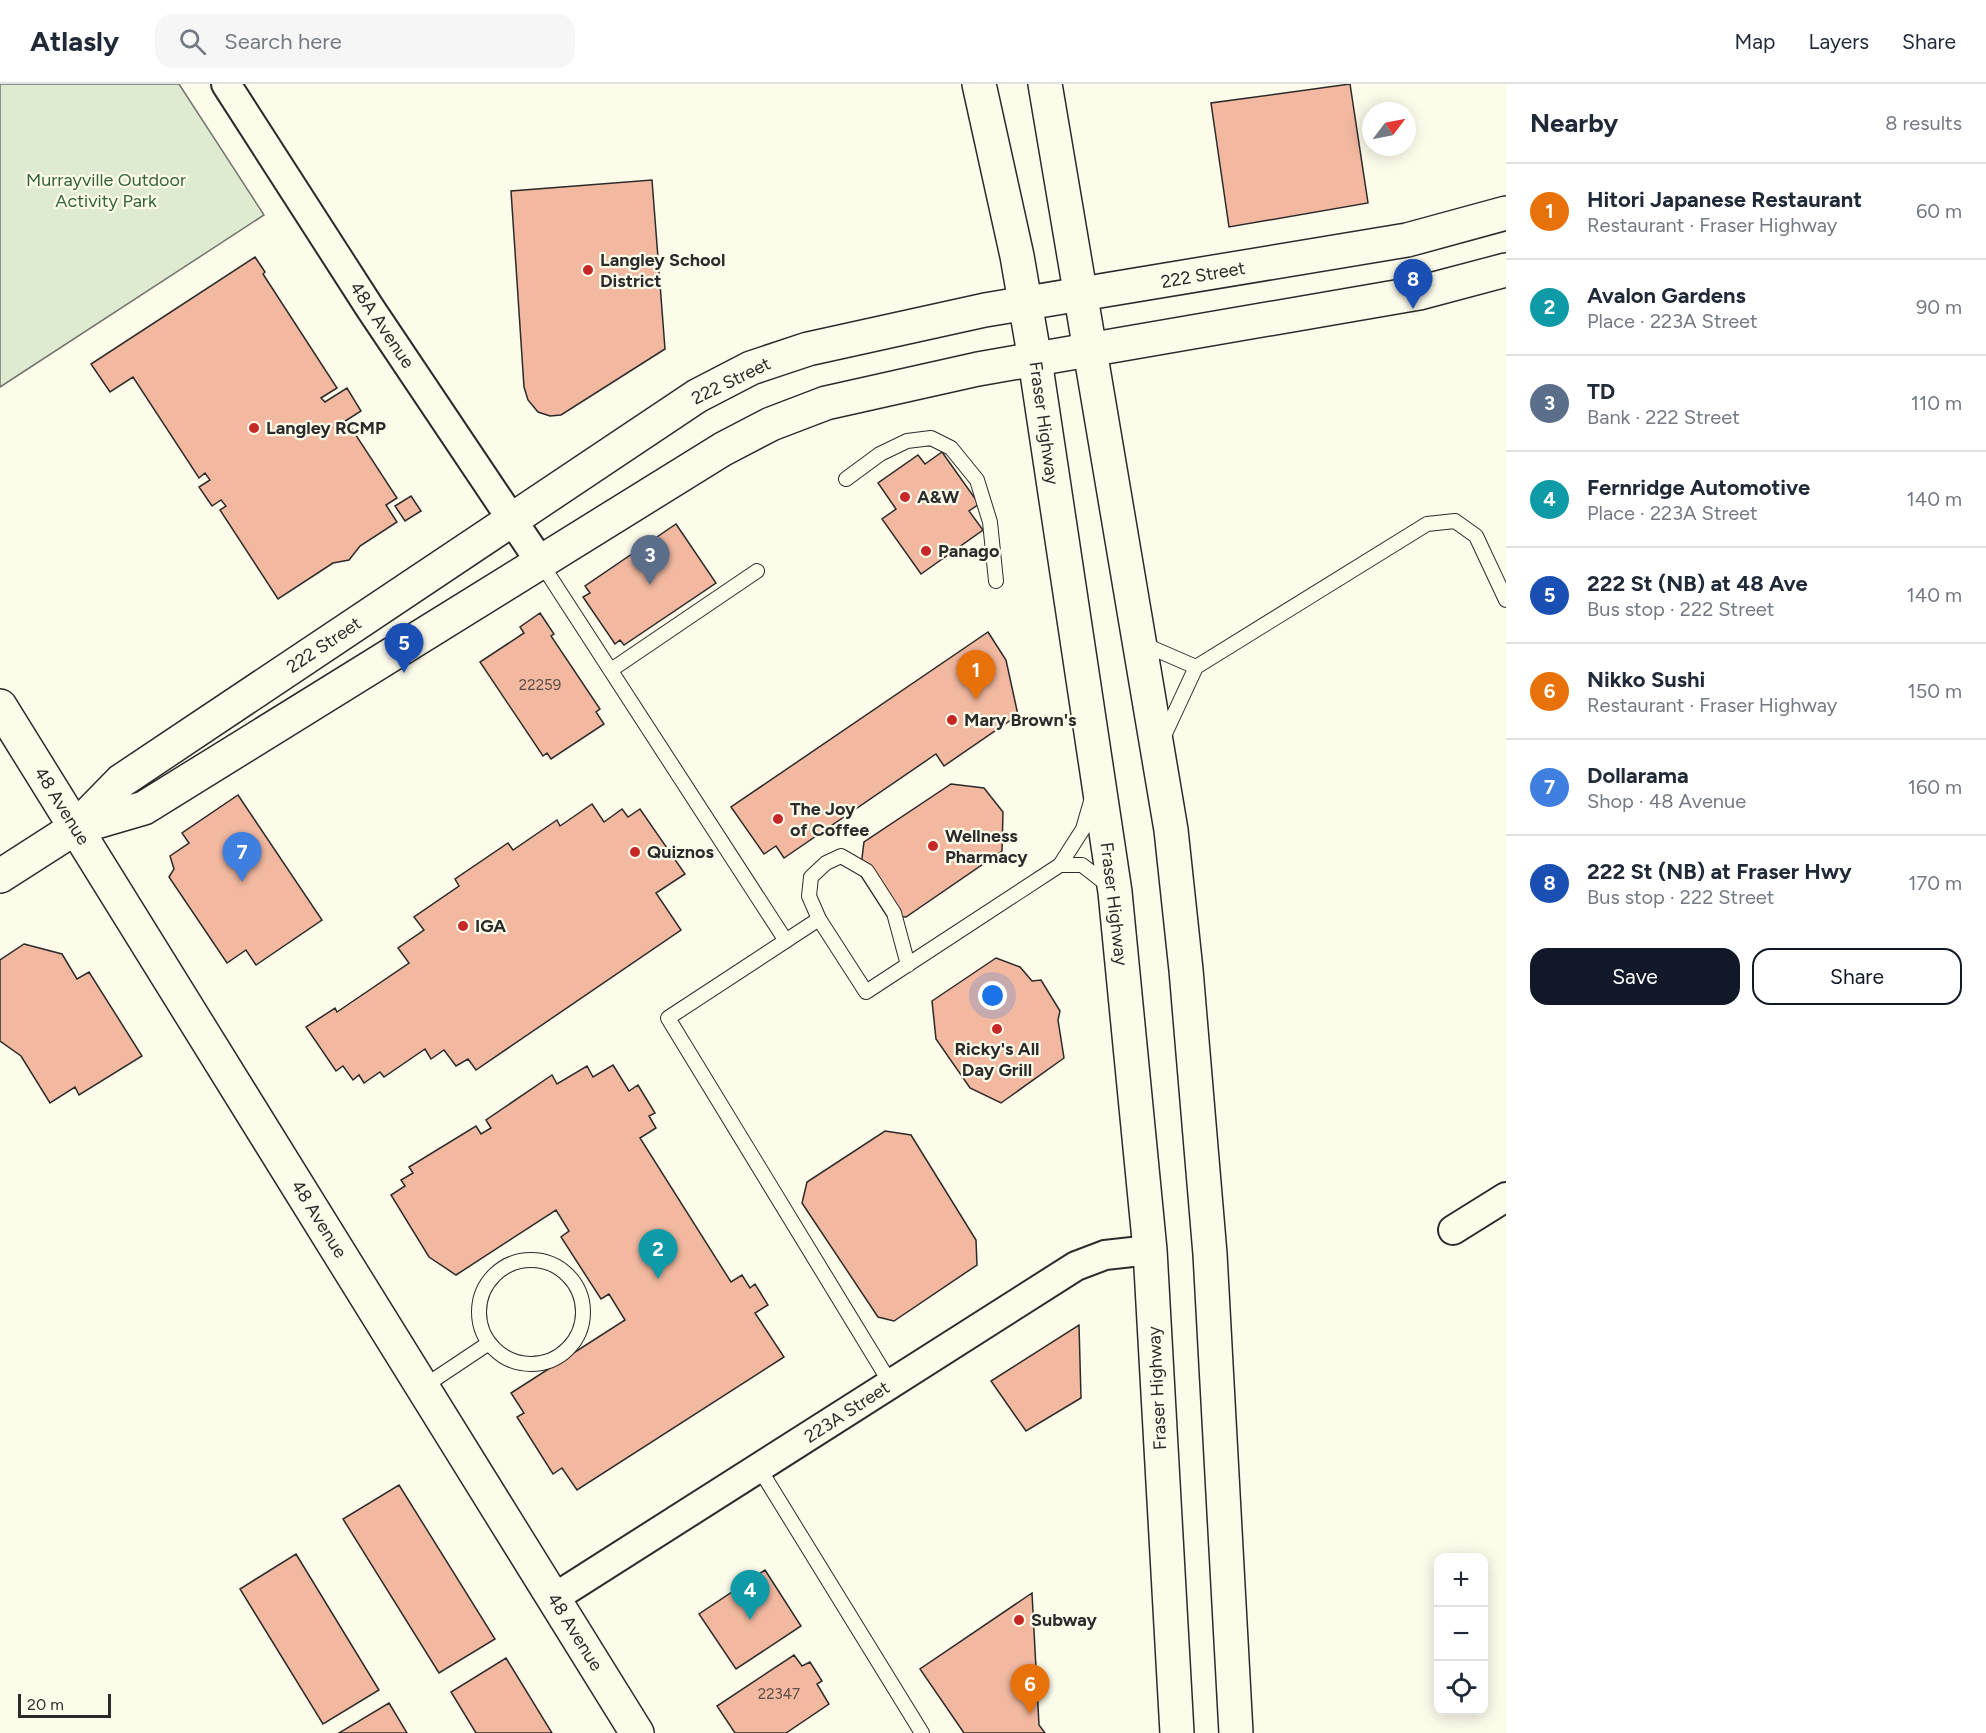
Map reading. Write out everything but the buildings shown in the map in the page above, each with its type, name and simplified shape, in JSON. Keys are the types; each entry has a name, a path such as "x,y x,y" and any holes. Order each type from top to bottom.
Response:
{"main road":[{"name":"Fraser Highway","path":"979,84 1017,256 1035,360 1115,892 1150,1250 1177,1733"},
{"path":"1045,84 1171,830 1186,970 1210,1254 1236,1733"},
{"name":"222 Street","path":"0,876 75,828 121,781 697,396 751,368 808,349 985,310 1024,306 1407,240 1506,213"},
{"name":"222 Street","path":"75,828 144,808 723,449 771,424 826,403 978,369 1419,293 1506,270"},
{"name":"48 Avenue","path":"0,706 637,1733"}],"street":[{"name":"48A Avenue","path":"226,84 370,308 541,563"},
{"path":"1453,1230 1506,1197"},
{"name":"223A Street","path":"554,1598 1076,1266 1105,1255 1150,1250"}],"lane":[{"path":"846,479 880,454 907,441 931,438 951,448 977,480 990,522 996,581"},
{"path":"1158,749 1196,667 1428,524 1455,521 1476,536 1506,600"},
{"path":"541,563 786,941"},
{"path":"611,670 757,571"},
{"path":"1140,643 1196,667"},
{"path":"908,965 894,913 867,871 841,856 826,863 811,877 809,896 819,919 866,992 908,965 1060,865 1083,829 1097,782"},
{"path":"1060,865 1082,865 1115,892"},
{"path":"819,919 668,1018 891,1384"},
{"path":"531,1260 548,1263 564,1272 576,1286 582,1302 582,1320 576,1337 566,1351 550,1361 533,1364 515,1362 500,1354 489,1343 482,1328 479,1312 482,1296 489,1281 500,1270 515,1262 531,1260"},
{"path":"423,1387 489,1343"},
{"path":"759,1468 922,1733"}],"green space":[{"name":"Murrayville Outdoor Activity Park","path":"0,84 179,84 264,215 0,387"}],"place":[{"name":"Langley School District","path":"588,270"},
{"name":"222 St (NB) at Fraser Hwy","path":"1413,309"},
{"name":"Langley RCMP","path":"254,428"},
{"name":"A&W","path":"905,497"},
{"name":"Panago","path":"926,551"},
{"name":"TD","path":"650,585"},
{"name":"222 St (NB) at 48 Ave","path":"404,673"},
{"name":"Hitori Japanese Restaurant","path":"976,700"},
{"name":"Mary Brown's","path":"952,720"},
{"name":"The Joy of Coffee","path":"778,819"},
{"name":"Wellness Pharmacy","path":"933,846"},
{"name":"Quiznos","path":"635,852"},
{"name":"Dollarama","path":"242,882"},
{"name":"IGA","path":"463,926"},
{"name":"Ricky's All Day Grill","path":"997,1029"},
{"name":"Avalon Gardens","path":"658,1279"},
{"name":"Fernridge Automotive","path":"750,1620"},
{"name":"Subway","path":"1019,1620"},
{"name":"Nikko Sushi","path":"1030,1714"}]}
